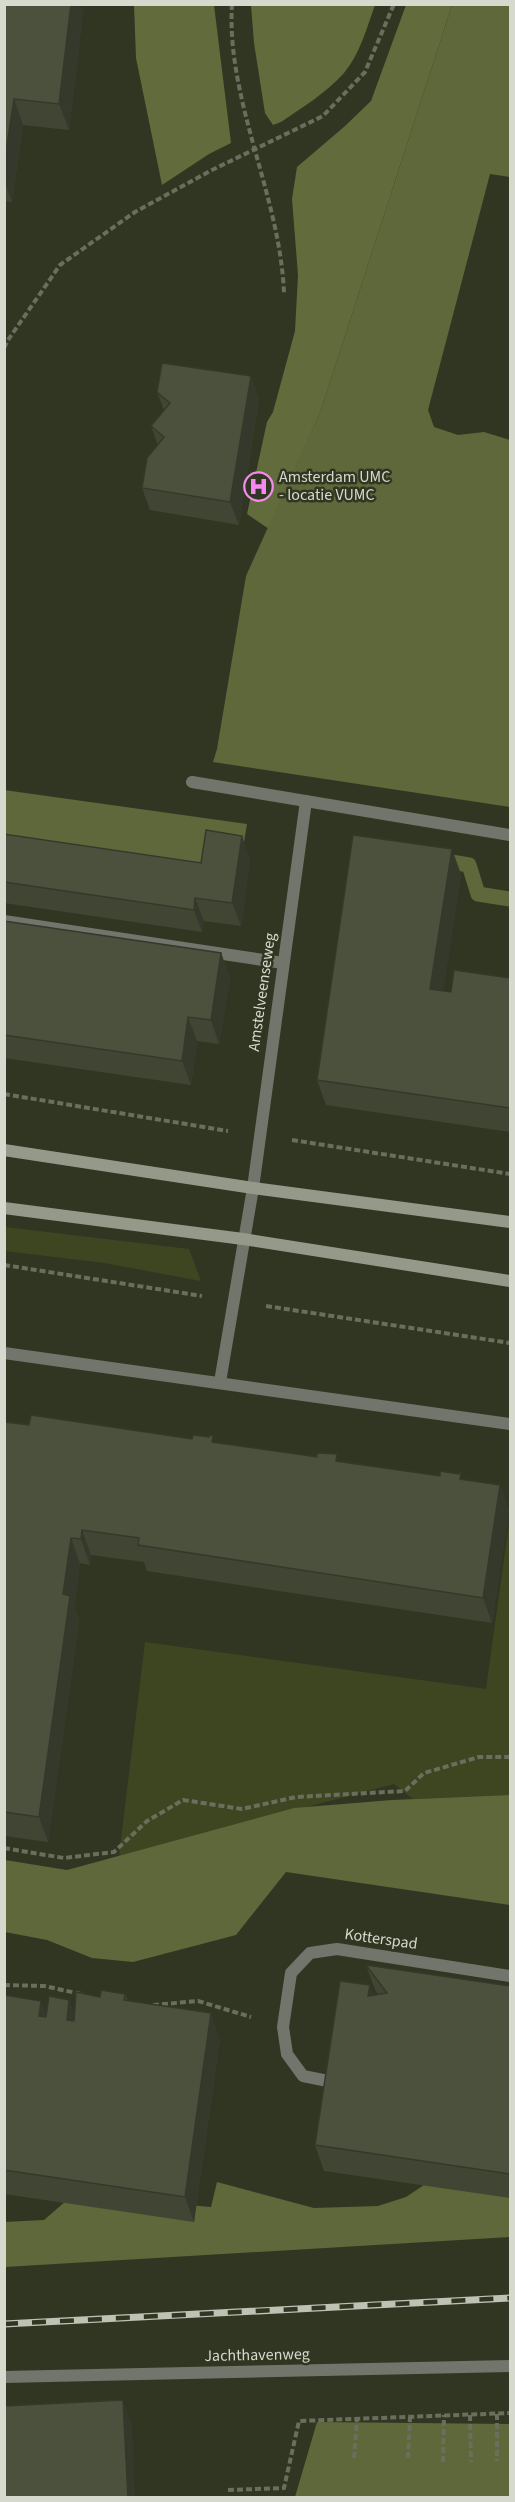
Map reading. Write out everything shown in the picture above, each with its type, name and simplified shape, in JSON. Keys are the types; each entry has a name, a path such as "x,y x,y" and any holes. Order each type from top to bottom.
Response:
{"main road":[{"path":"4,1150 253,1188 510,1222"},
{"path":"4,1208 243,1239 510,1281"}],"street":[{"path":"192,782 510,835"},
{"name":"Amstelveenseweg","path":"220,1382 253,1188 306,801"},
{"path":"4,921 284,963"},
{"path":"4,1353 510,1424"},
{"name":"Kotterspad","path":"338,2083 303,2076 287,2054 283,2027 291,1973 310,1953 337,1949 510,1976"},
{"name":"Jachthavenweg","path":"4,2377 510,2366"}],"path":[{"path":"232,4 230,26 241,95 275,218 284,293"},
{"path":"4,348 60,265 135,212 323,117 365,72 394,4"},
{"path":"4,1848 64,1858 114,1852 147,1821 183,1800 242,1809 296,1797 405,1791 424,1773 479,1757 510,1757"},
{"path":"4,1985 44,1986 87,1995"},
{"path":"152,2005 198,2001 283,2027"},
{"path":"228,2490 284,2488 299,2421 510,2413"},
{"path":"497,2414 497,2461"},
{"path":"443,2462 444,2415"},
{"path":"471,2415 471,2462"},
{"path":"408,2458 410,2417"},
{"path":"354,2458 357,2419"}],"shaded area":[{"path":"251,4 375,5 359,49 350,66 330,87 281,122 273,125 265,113 254,43"},
{"path":"134,5 214,5 231,143 209,154 162,185 136,58"},
{"path":"406,5 452,5 321,410 269,529 247,514 267,422 273,412 295,331 298,275 292,199 297,167 371,101"},
{"path":"452,5 510,5 510,177 490,174 428,410 434,427 458,435 484,432 510,440 510,807 213,762 246,576 321,410"},
{"path":"4,790 247,824 240,866 152,884 5,860"},
{"path":"5,1227 189,1249 201,1281 105,1263 5,1251"},
{"path":"510,1516 510,1795 413,1799 394,1784 119,1856 145,1642 486,1689"},
{"path":"510,1795 510,1905 286,1872 236,1935 133,1962 92,1958 47,1940 5,1932 5,1860 67,1870 294,1808 392,1800"},
{"path":"436,2177 510,2190 510,2237 5,2267 4,2222 44,2220 73,2195 211,2207 217,2182 314,2208 378,2206 406,2197"},
{"path":"317,2422 510,2424 510,2497 295,2497"}],"building":[{"path":"4,4 71,4 59,104 14,99 4,164"},
{"path":"162,363 251,376 230,502 142,488 147,458 164,437 151,426 170,403 157,392"},
{"path":"206,830 242,836 232,903 195,898 194,910 4,882 4,834 201,863"},
{"path":"353,835 452,849 430,989 451,992 454,970 510,978 510,1108 317,1080"},
{"path":"4,921 221,953 211,1020 188,1017 182,1061 4,1035"},
{"path":"31,1415 192,1439 193,1435 209,1437 210,1435 213,1436 212,1442 317,1457 317,1453 337,1454 336,1461 440,1476 440,1471 458,1474 461,1472 460,1479 500,1485 483,1598 138,1545 139,1538 82,1530 81,1539 71,1538 63,1594 70,1596 39,1817 4,1812 4,1422 29,1425"},
{"path":"366,1965 510,1986 510,2174 315,2145 340,1981 370,1985 368,1996 387,1993"},
{"path":"101,1990 125,1994 124,2000 211,2013 185,2197 4,2170 4,1995 41,2001 39,2016 46,2017 49,1996 69,2000 67,2020 74,2021 76,1992 100,1997"},
{"path":"123,2400 128,2498 4,2498 4,2406"}],"waterway":[{"path":"439,860 469,865 478,894 510,899"}],"railway":[{"path":"4,2324 510,2298"}],"place":[{"name":"Amsterdam UMC - locatie VUMC","path":"258,486"}]}
